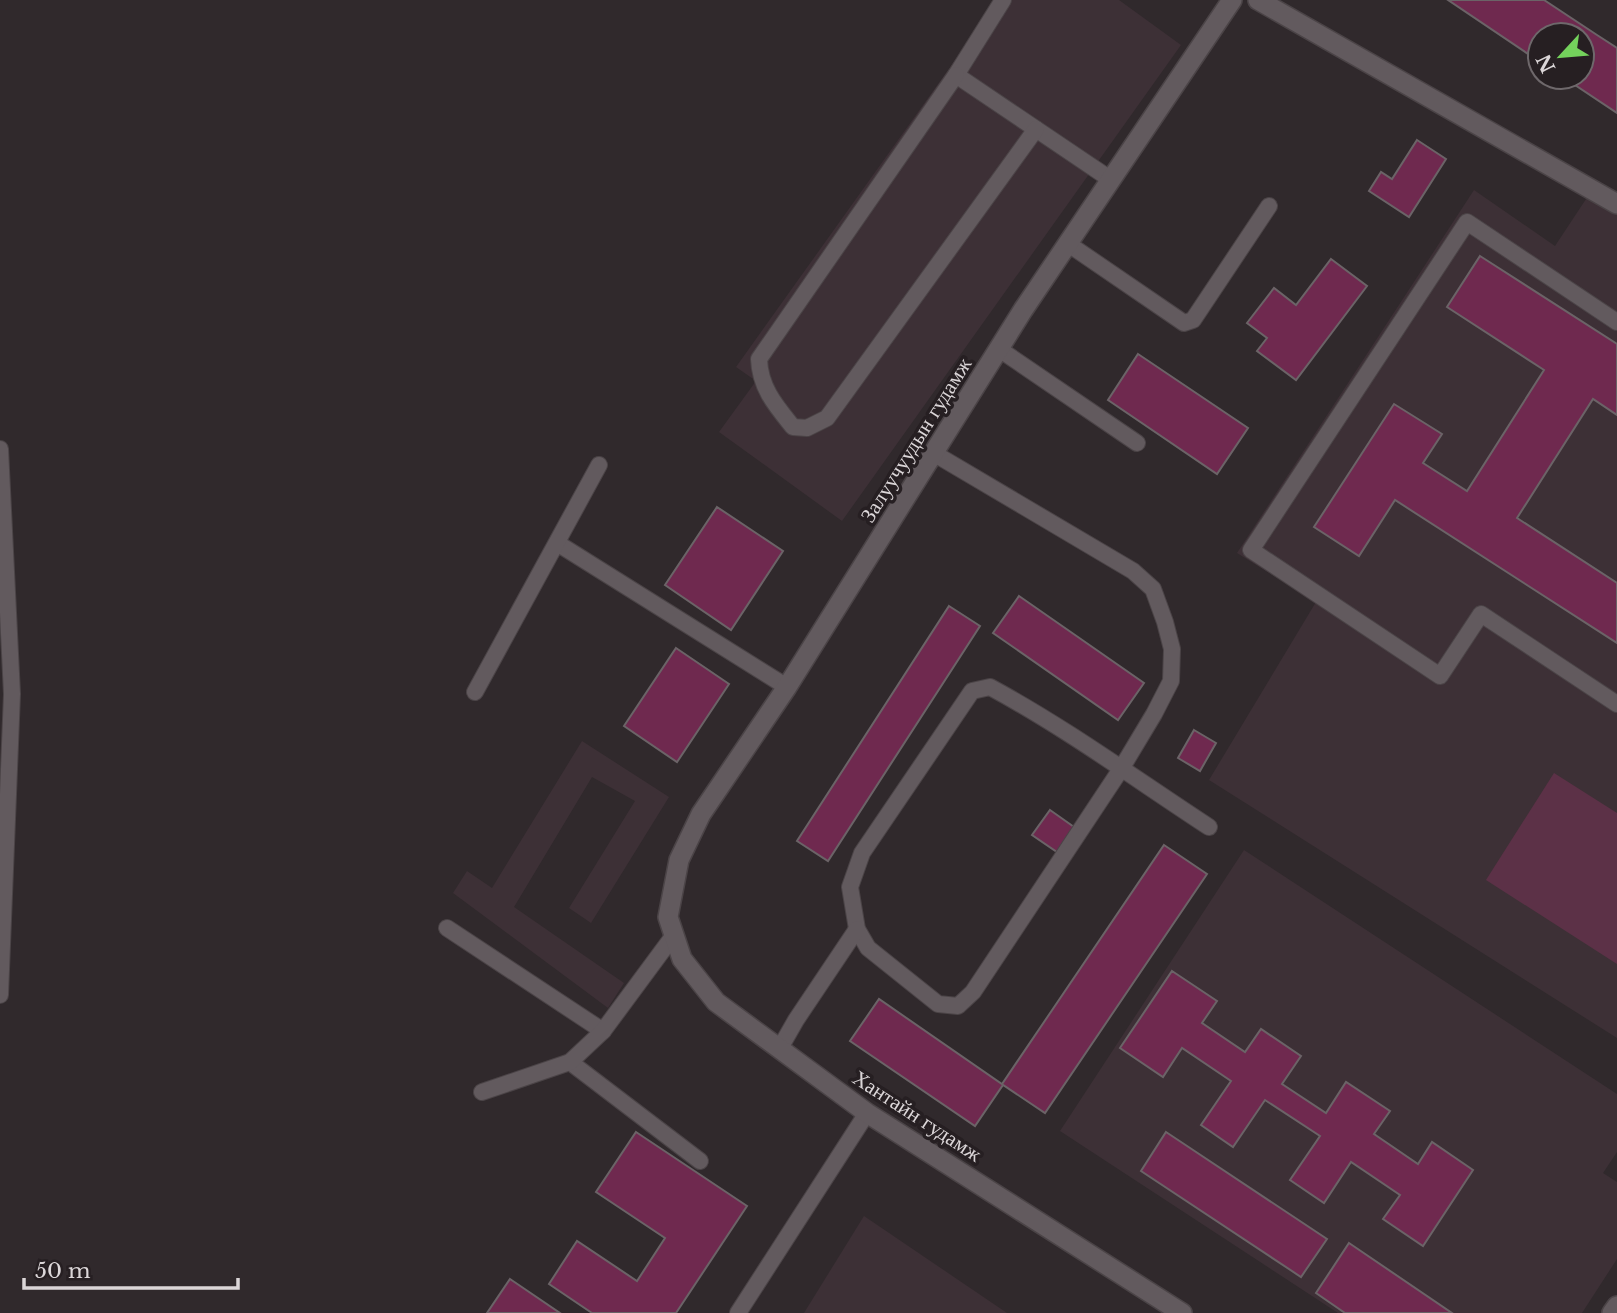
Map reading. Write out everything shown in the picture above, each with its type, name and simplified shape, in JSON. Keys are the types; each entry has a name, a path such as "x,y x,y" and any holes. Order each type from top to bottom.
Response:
{"street":[{"name":"Залуучуудын гудамж","path":"671,926 680,860 701,814 787,687 1066,243 1232,0"},
{"path":"1258,0 1617,204"},
{"name":"Хантайн гудамж","path":"671,926 682,959 716,1002 867,1113 1182,1313"},
{"path":"1612,1313 1617,1306"}],"lane":[{"path":"1003,0 956,75 759,359 760,375 770,398 793,427 807,428 827,418 1035,129"},
{"path":"956,75 1110,179"},
{"path":"1066,243 1184,323 1193,320 1269,206"},
{"path":"1617,321 1467,222 1251,550 1440,676 1481,614 1617,704"},
{"path":"999,349 1137,443"},
{"path":"0,449 12,694 0,995"},
{"path":"934,454 1133,571 1153,589 1166,622 1172,649 1171,681 1121,769 973,992 958,1006 938,1004 868,948 857,929 850,887 862,853 972,691 990,687 1121,769 1209,827"},
{"path":"475,691 599,465"},
{"path":"556,543 787,687"},
{"path":"482,1092 569,1062 603,1031 671,926"},
{"path":"447,928 603,1031"},
{"path":"780,1048 857,929"},
{"path":"569,1062 700,1161"},
{"path":"738,1313 867,1113"}],"shaded area":[{"path":"998,0 1119,0 1181,45 842,521 719,432 756,381 736,367"},
{"path":"1474,190 1555,246 1592,190 1617,207 1617,1038 1209,780 1316,602 1237,553"},
{"path":"582,741 669,797 591,923 569,908 635,801 592,777 514,907 624,983 608,1008 453,893 467,871 492,888"},
{"path":"1554,773 1617,813 1617,964 1486,880"},
{"path":"1244,850 1617,1094 1617,1152 1603,1173 1617,1182 1617,1259 1582,1313 1338,1313 1060,1131"},
{"path":"864,1216 1007,1313 804,1313"}],"building":[{"path":"1448,0 1544,0 1576,21 1526,21 1526,53"},
{"path":"1596,34 1617,48 1617,113 1584,91 1596,91"},
{"path":"1417,140 1446,159 1409,217 1369,191 1381,172 1392,179"},
{"path":"1480,256 1617,344 1617,415 1593,399 1517,518 1617,583 1617,643 1395,500 1359,556 1314,527 1394,404 1442,434 1423,463 1467,491 1544,370 1447,307"},
{"path":"1331,259 1367,286 1296,380 1257,351 1267,338 1247,323 1274,288 1296,305"},
{"path":"1138,354 1248,428 1217,474 1108,400"},
{"path":"717,507 783,551 731,630 665,585"},
{"path":"1019,596 1144,683 1118,720 993,633"},
{"path":"949,606 980,626 828,861 797,841"},
{"path":"676,648 729,684 677,762 624,726"},
{"path":"1194,730 1216,743 1200,771 1178,758"},
{"path":"1050,810 1074,827 1057,852 1032,835"},
{"path":"1164,845 1207,874 1045,1113 1003,1085 975,1126 850,1041 879,999 1002,1084"},
{"path":"1172,971 1217,1001 1202,1023 1245,1052 1261,1029 1301,1056 1282,1084 1326,1113 1346,1082 1390,1111 1374,1134 1418,1164 1432,1142 1473,1170 1423,1246 1383,1219 1400,1195 1351,1162 1324,1203 1290,1180 1320,1136 1265,1100 1233,1147 1201,1125 1231,1081 1182,1048 1163,1077 1120,1048"},
{"path":"636,1132 747,1206 676,1313 592,1313 549,1284 577,1241 637,1281 665,1238 596,1192"},
{"path":"1166,1132 1327,1239 1301,1277 1141,1171"},
{"path":"1349,1243 1452,1313 1345,1313 1316,1293"},
{"path":"510,1279 560,1313 487,1313"}]}
